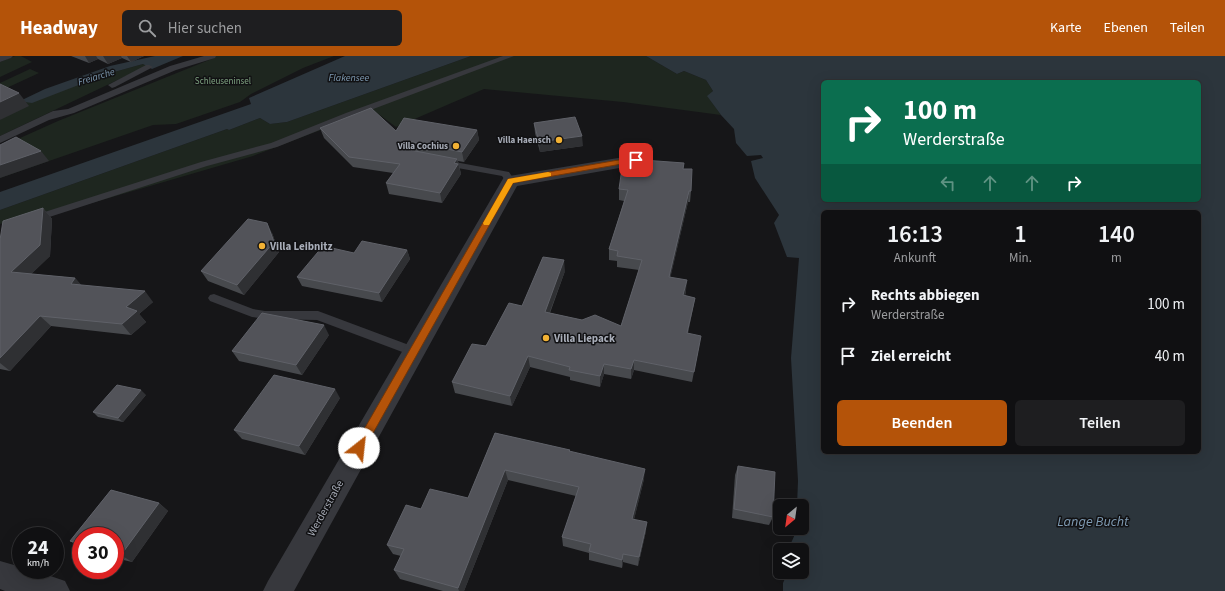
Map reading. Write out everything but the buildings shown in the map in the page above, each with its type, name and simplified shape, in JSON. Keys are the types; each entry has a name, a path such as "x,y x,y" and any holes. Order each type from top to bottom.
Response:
{"street":[{"path":"0,58 7,56"},
{"path":"510,181 636,160"},
{"name":"Werderstraße","path":"278,591 510,181"},
{"path":"0,575 55,591"}],"lane":[{"path":"49,116 71,111 173,68 212,56"},
{"path":"25,222 204,164 274,145 349,115 510,56"},
{"path":"0,140 149,67"},
{"path":"433,161 506,174 510,181"},
{"path":"214,298 252,313 265,315 295,314 318,316 413,351"}],"green space":[{"path":"15,56 21,56 32,62 0,77 0,62"},
{"name":"Schleuseninsel","path":"213,56 334,56 303,68 251,94 240,102 176,124 153,125 0,178 0,147 58,121 214,58"},
{"path":"471,56 646,56 677,74 684,71 706,80 713,91 708,97 721,115 623,102 484,89 396,127 373,110 253,156 54,214 15,219 0,224 0,210 227,129 229,130 260,118 270,124 287,122"},
{"path":"143,64 147,66 0,136 0,120 25,102 107,74"},
{"path":"30,69 39,73 0,91 0,83"}],"water":[{"name":"Freiarche","path":"155,56 183,56 152,69 143,64 107,74 32,103 22,100 45,89 110,66"},
{"name":"Flakensee","path":"345,56 471,56 287,122 270,124 260,118 0,210 0,192 251,104 249,98"},
{"name":"Lange Bucht","path":"646,56 1225,56 1225,591 783,591 785,579 809,579 809,543 791,543 795,535 809,535 809,499 797,499 798,481 791,358 799,258 787,257 774,223 779,215 755,178 751,161 763,158 761,155 747,156 736,143 734,129 707,96 713,91 706,80 684,71 677,74"}],"slow traffic":[{"path":"487,223 510,181 548,174"}],"place":[{"name":"Villa Haensch","path":"559,140"},
{"name":"Villa Cochius","path":"456,146"},
{"name":"Villa Leibnitz","path":"262,246"},
{"name":"Villa Liepack","path":"546,338"}],"route":[{"path":"359,448 510,181 636,160"}]}
